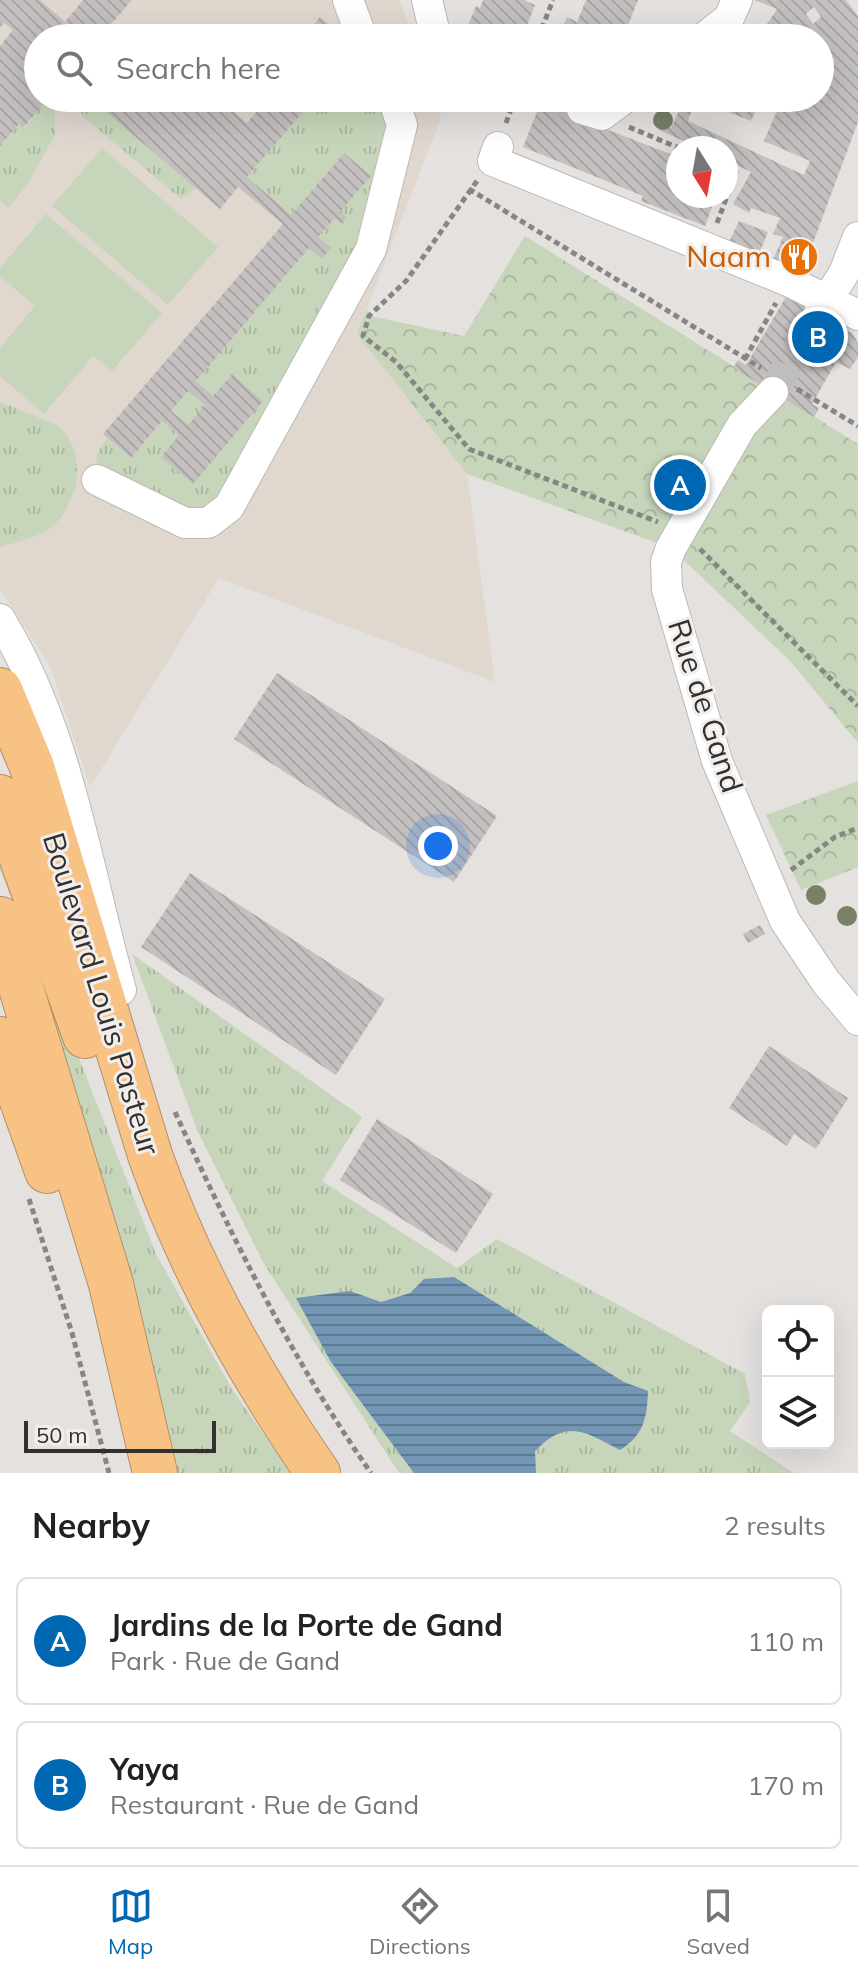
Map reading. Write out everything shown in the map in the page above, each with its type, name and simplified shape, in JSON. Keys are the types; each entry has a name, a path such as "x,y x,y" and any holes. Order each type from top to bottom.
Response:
{"highway":[{"name":"Boulevard Louis Pasteur","path":"0,690 36,780 150,1155 182,1240 211,1295"},
{"path":"0,797 141,1185 170,1243 211,1295 261,1385 318,1473"},
{"path":"0,919 111,1284 155,1473"},
{"path":"0,1039 62,1212 134,1389"}],"street":[{"path":"348,0 357,24"},
{"path":"427,0 433,24"},
{"path":"722,24 729,18 737,0"},
{"path":"97,480 185,523 208,523 229,507 371,249 402,125 398,112"},
{"path":"496,154 706,250 788,281 823,307 858,315"},
{"path":"823,307 844,273 858,237"},
{"name":"Rue de Gand","path":"773,392 742,425 671,548 666,562 667,589 717,761 785,921 826,982 858,1020"},
{"path":"0,619 35,687 60,752 170,1168 211,1295"}],"path":[{"path":"544,24 553,0"},
{"path":"612,112 666,141"},
{"path":"425,395 396,362 365,339 362,332 369,316 406,281 496,154"},
{"path":"469,189 746,360 782,292"},
{"path":"706,250 722,208"},
{"path":"814,399 858,426"},
{"path":"768,881 790,871 835,837 858,828"},
{"path":"192,1149 241,1253 295,1355 371,1473"},
{"path":"27,1194 72,1333 109,1473"}],"shaded area":[{"path":"0,0 400,0 408,24 24,24 24,112 439,112 441,118 357,334 467,474 495,682 219,578 90,787 51,668 0,589"}],"green space":[{"path":"37,112 55,112 55,135 27,185 8,208 0,199 0,146 19,124 24,128"},
{"path":"81,112 107,112 196,188 181,199 82,116"},
{"path":"303,112 389,112 365,240 207,517 96,470 97,453 107,438 131,458 162,421 179,435 161,457 193,483 263,401 232,374 213,396 196,381 309,248 322,259 331,249 318,237 335,218 342,224 340,212 370,176 344,153 291,215 247,177"},
{"path":"102,148 218,247 168,305 52,206"},
{"path":"46,214 162,313 112,371 93,356 44,414 0,376 0,348 35,306 0,276 0,268"},
{"path":"525,236 858,444 858,743 791,662 671,548 467,474 357,334 367,309 370,316 464,336"},
{"path":"188,391 205,405 188,425 171,411"},
{"path":"0,402 58,425 74,449 77,476 69,503 53,526 35,536 0,547"},
{"path":"858,781 858,867 801,890 766,815"},
{"path":"0,842 58,1005 156,1254 232,1389 291,1473 175,1473 13,902 0,870"},
{"path":"132,954 362,1117 322,1181 457,1268 497,1239 745,1374 750,1402 730,1431 794,1473 399,1473 264,1264 198,1132"}],"water":[{"path":"454,1277 624,1382 648,1391 643,1425 634,1438 620,1450 576,1431 557,1434 535,1451 536,1473 414,1473 331,1362 296,1298 350,1291 381,1302 410,1293 424,1279"}],"building":[{"path":"0,0 40,0 65,22 83,0 132,0 111,24 24,24 24,112 37,112 23,128 19,124 0,146 0,46 13,30 4,23 0,27"},
{"path":"483,0 524,0 535,5 528,24 469,24 476,6 480,8"},
{"path":"586,0 638,0 629,24 564,24 567,17 577,22"},
{"path":"755,0 846,0 858,16 858,122 801,275 772,262 783,237 773,234 780,218 751,208 749,213 738,207 738,195 751,172 738,166 738,144 804,175 810,161 764,141 777,112 834,112 834,24 767,24 777,9","holes":["814,7 821,17 813,24 806,14"]},
{"path":"320,17 328,24 314,24"},
{"path":"106,112 234,112 247,123 256,112 303,112 247,177 291,215 344,153 371,176 340,212 347,218 342,224 335,218 318,237 331,248 322,259 309,248 196,381 213,396 232,374 263,401 193,484 161,457 179,435 162,421 131,458 103,434 283,224 238,187 220,209","holes":["188,391 205,405 188,425 171,411"]},
{"path":"537,112 581,112 577,123 596,130 598,126 666,152 666,208 712,208 705,226 641,201 643,196 523,147"},
{"path":"678,112 691,112 688,121 720,136 672,136 659,130 661,123 671,128"},
{"path":"728,112 755,112 751,121"},
{"path":"739,221 768,232 758,256 729,242"},
{"path":"787,295 852,333 858,343 858,357 850,369 836,362 812,404 819,408 814,417 733,368 738,360 746,365"},
{"path":"277,673 497,816 454,882 234,739"},
{"path":"190,873 385,999 336,1075 141,947"},
{"path":"760,925 765,934 748,943 743,934"},
{"path":"769,1046 848,1098 816,1149 794,1134 787,1146 729,1108"},
{"path":"377,1119 493,1194 456,1253 340,1180"}],"tunnel":[{"path":"773,392 819,313"}],"place":[{"name":"Naam","path":"799,257"},
{"name":"Yaya","path":"818,337"},
{"name":"Jardins de la Porte de Gand","path":"680,485"}]}
